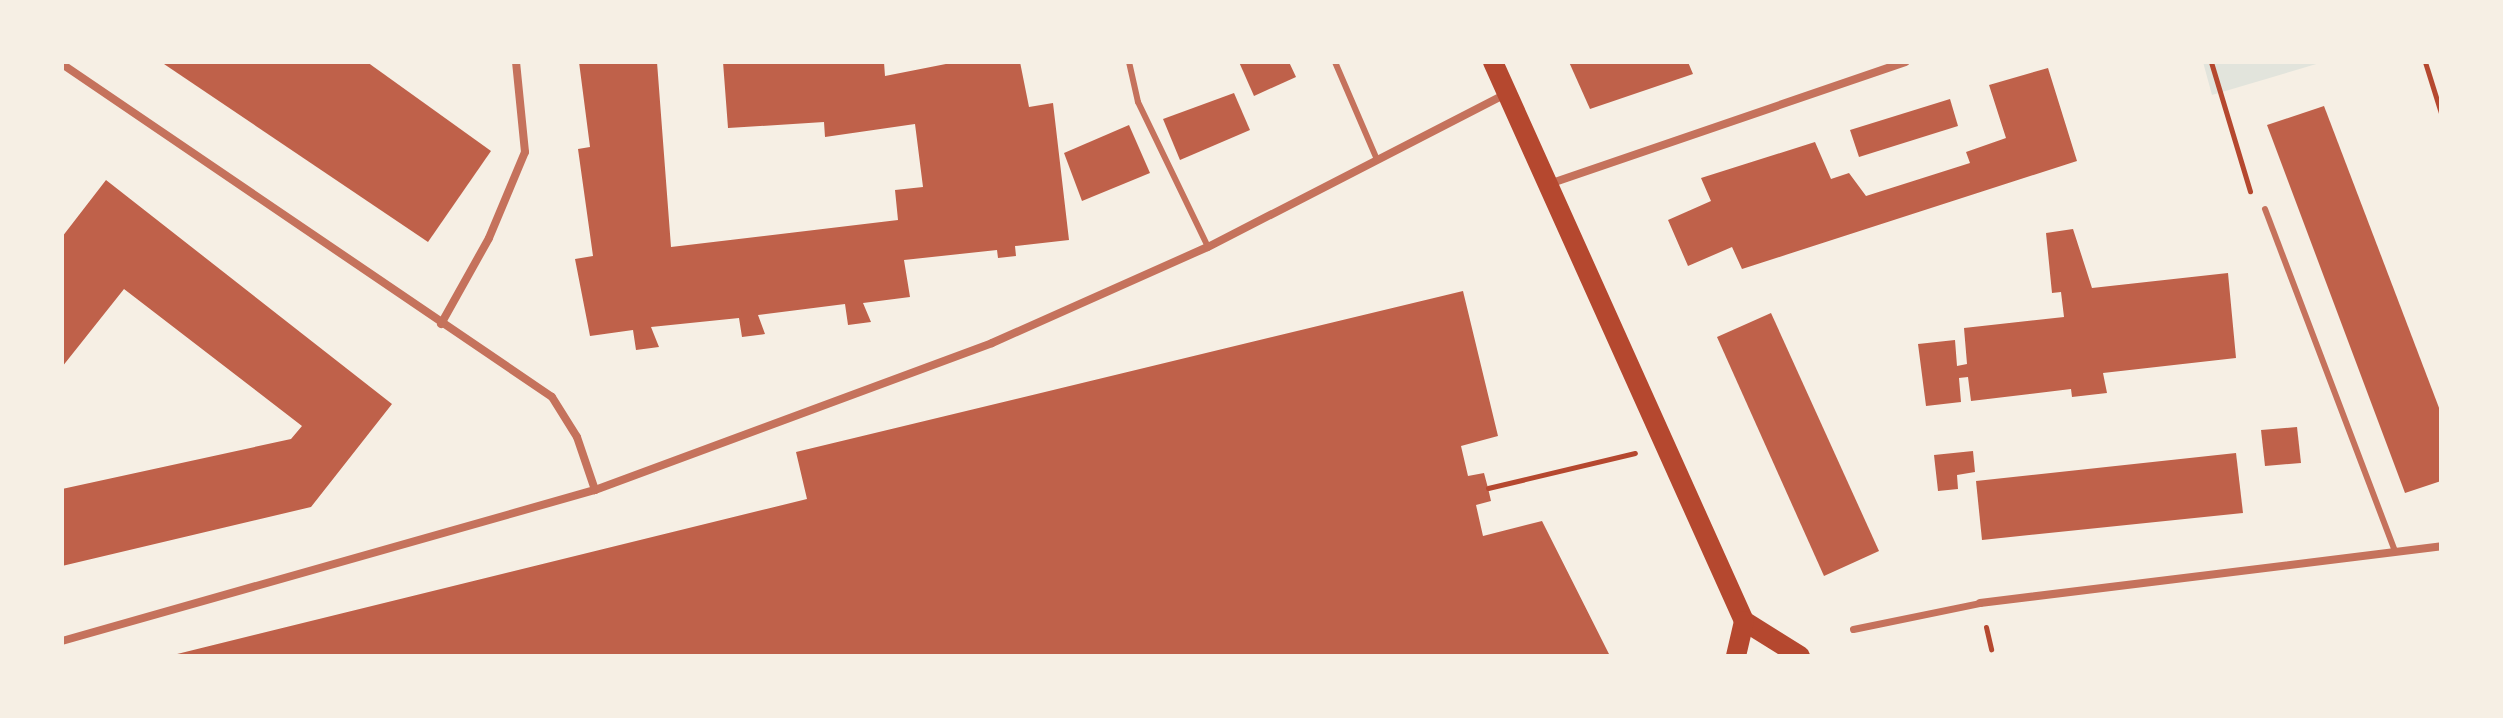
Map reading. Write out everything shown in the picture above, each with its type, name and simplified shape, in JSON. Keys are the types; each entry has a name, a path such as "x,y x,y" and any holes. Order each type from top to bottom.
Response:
{"main road":[{"path":"1493,62 1544,186 1744,621 1800,656"},
{"path":"1736,656 1744,621"}],"street":[{"path":"441,324 489,238 525,152 516,62"},
{"path":"1544,186 1906,62"},
{"path":"62,64 552,397 577,437 595,490"},
{"path":"62,641 595,490 992,343 1208,247 1376,157 1504,95"},
{"path":"1853,629 1980,603 2441,546"}],"lane":[{"path":"1129,62 1138,102 1208,247"},
{"path":"1335,62 1376,157"},
{"path":"2265,209 2395,551"}],"path":[{"path":"2211,62 2244,171"},
{"path":"2425,62 2441,113"},
{"path":"1488,488 1663,446"}],"shaded area":[{"path":"2203,62 2323,62 2212,95"}],"building":[{"path":"161,62 367,62 491,151 428,242"},
{"path":"579,62 657,62 671,247 898,220 895,190 923,187 915,124 825,137 824,122 728,128 723,62 884,62 885,76 956,62 1020,62 1029,107 1053,103 1069,240 1015,246 1016,256 998,258 997,250 904,260 910,297 863,303 871,322 848,325 845,304 758,315 765,334 742,337 739,318 651,327 659,347 636,350 633,330 590,336 575,259 593,256 578,149 590,147"},
{"path":"1239,62 1289,62 1296,77 1254,96"},
{"path":"1569,62 1688,62 1693,74 1590,109"},
{"path":"2048,68 2077,161 1742,269 1732,247 1688,266 1668,220 1711,201 1701,178 1815,142 1831,179 1849,173 1866,196 1970,163 1966,152 2006,138 1989,85"},
{"path":"1234,93 1250,130 1180,160 1163,119"},
{"path":"1950,99 1958,126 1859,157 1850,130"},
{"path":"2324,106 2441,413 2441,481 2405,493 2267,125"},
{"path":"1129,125 1150,173 1082,201 1064,153"},
{"path":"106,180 392,404 311,507 62,566 62,489 291,439 302,426 124,289 62,367 62,237"},
{"path":"2073,229 2092,288 2228,273 2236,358 2103,373 2107,393 2072,397 2071,389 1971,401 1968,377 1959,378 1961,402 1926,406 1918,344 1955,340 1957,366 1967,364 1964,328 2064,317 2061,292 2052,293 2046,233"},
{"path":"1463,291 1498,436 1461,446 1468,476 1484,473 1488,488 1491,501 1476,505 1483,536 1542,521 1610,656 169,656 807,499 796,452"},
{"path":"1771,313 1879,551 1824,576 1717,337"},
{"path":"2297,427 2301,463 2265,466 2261,430"},
{"path":"1973,451 1975,472 1957,475 1958,489 1938,491 1934,455"},
{"path":"2236,453 2243,513 1982,540 1976,481"}]}
